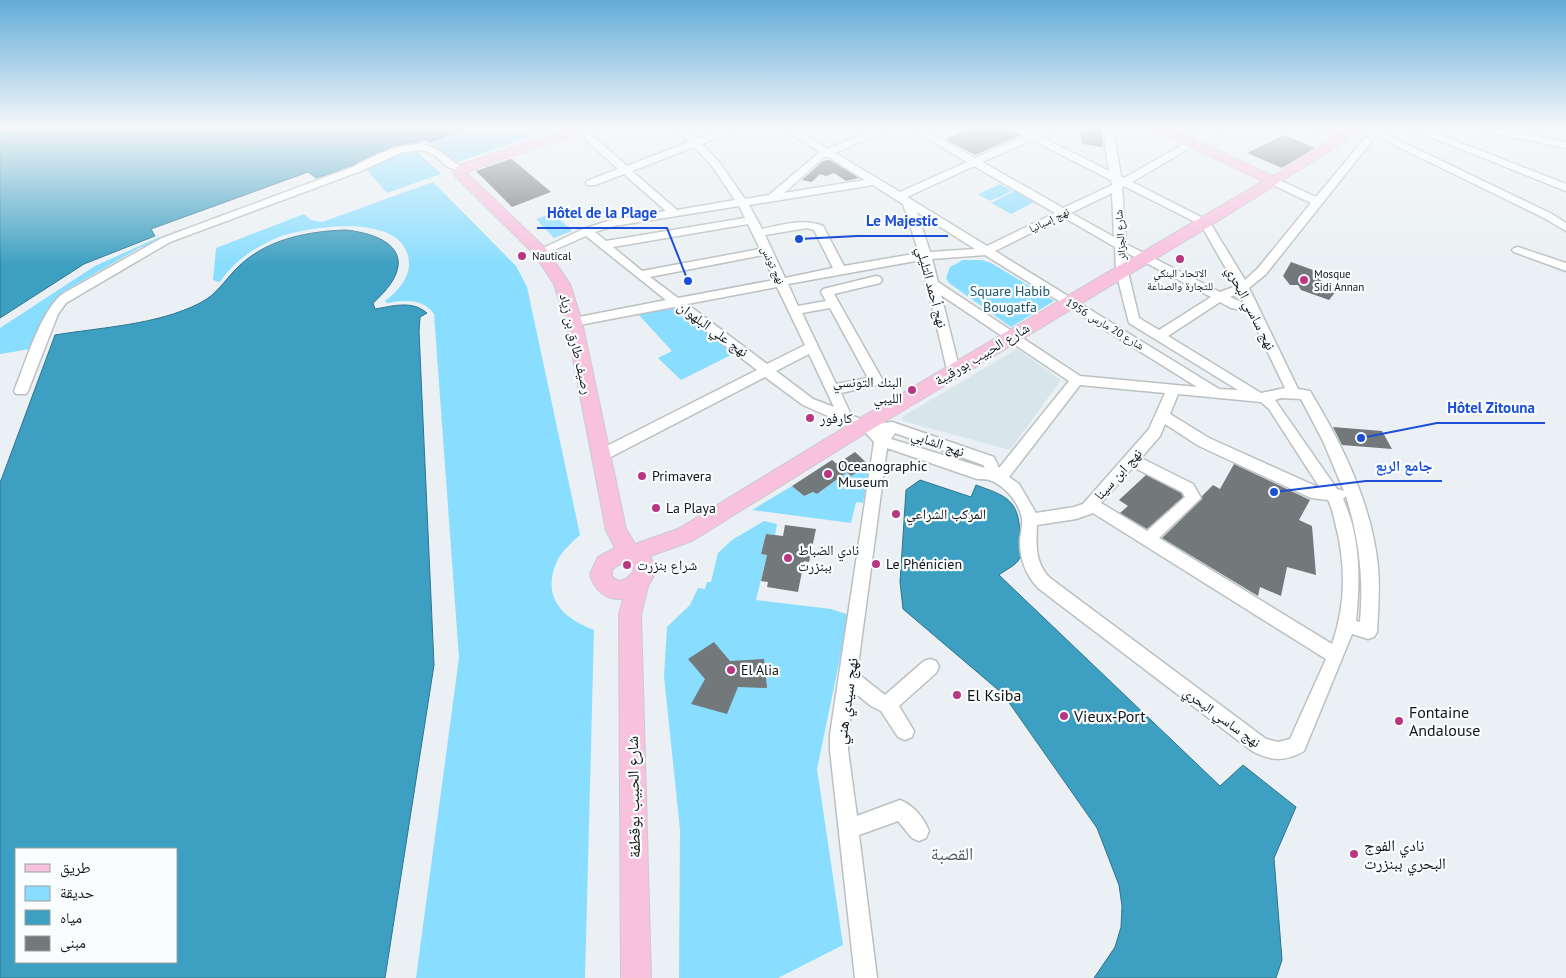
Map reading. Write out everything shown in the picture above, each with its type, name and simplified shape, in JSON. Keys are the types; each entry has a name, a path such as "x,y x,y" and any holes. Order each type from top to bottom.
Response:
{"main road":[{"name":"رصيف طارق بن زياد","path":"465,175 541,252 562,284 574,322 616,530 631,554"},
{"path":"1260,175 1273,181"},
{"name":"شارع الحبيب بورقيبة","path":"631,554 684,535 877,431 954,371 1284,175"},
{"name":"رصيف طارق بن زياد","path":"606,562 616,530"},
{"name":"شارع الحبيب بورقيبة","path":"642,578 684,535"},
{"path":"620,554 631,554 643,562 642,578 628,589 615,590 608,587 601,575 606,562 620,554"},
{"name":"شارع الحبيب بوقطفة","path":"636,978 630,615 642,578"},
{"path":"615,590 630,615"}],"street":[{"path":"21,391 52,313 62,300 166,240 342,175"},
{"path":"591,183 612,175"},
{"path":"629,175 674,213"},
{"name":"نهج تونس","path":"724,175 743,202 752,220 845,418"},
{"path":"772,198 798,175"},
{"name":"شارع 20 مارس 1956","path":"861,175 1216,392"},
{"path":"903,200 951,175"},
{"path":"998,175 1120,244 1235,305 1252,308"},
{"path":"1104,175 1205,223"},
{"name":"شارع الجزائر","path":"1117,175 1122,272 1133,320"},
{"name":"نهج إسبانيا","path":"986,251 1065,212 1132,175"},
{"path":"1158,336 1220,297 1243,287 1262,271 1337,175"},
{"path":"1463,175 1548,216 1566,228"},
{"path":"1532,175 1566,188"},
{"path":"1273,181 1317,202"},
{"path":"541,252 587,231 612,223 873,182"},
{"name":"نهج أحمد التليلي","path":"903,200 926,257 954,371"},
{"path":"604,245 752,220"},
{"name":"نهج ساسي البحري","path":"1205,223 1243,287 1252,308 1300,394 1330,437 1354,495 1366,544 1371,593 1368,632 1347,625"},
{"path":"758,233 806,224 816,226 819,228 840,270"},
{"name":"نهج علي البلهوان","path":"587,231 640,275 808,402 977,473 998,476"},
{"path":"1518,250 1566,267"},
{"path":"640,275 766,251"},
{"path":"574,322 906,258 986,251"},
{"path":"832,390 874,380 827,294 829,290 876,280"},
{"path":"933,284 1011,338 1077,380 1262,397 1281,393 1300,394"},
{"path":"794,310 833,304"},
{"path":"1116,331 1133,320"},
{"name":"نهج ساسي البحري","path":"998,476 1014,488 1022,499 1030,520 1028,543 1031,563 1035,574 1044,583 1265,748 1272,751 1289,750 1297,745 1336,656 1347,625 1351,588 1350,560 1348,542 1336,502 1274,406 1133,320"},
{"path":"600,456 812,347"},
{"path":"998,476 1077,380"},
{"name":"نهج ابن سينا","path":"1030,520 1076,513 1091,504 1155,432 1174,388"},
{"path":"1162,416 1204,442 1316,494 1354,495"},
{"name":"نهج سيدي هني","path":"866,978 839,750 839,735 848,676 877,431"},
{"path":"1131,459 1188,488 1193,498 1148,540"},
{"path":"1091,504 1336,656"},
{"path":"887,705 930,667"},
{"path":"848,676 877,700 887,705 905,731"},
{"path":"849,829 900,810 919,831"}],"shaded area":[{"path":"1017,349 1061,380 1010,450 903,421 902,417"}],"green space":[{"path":"371,175 439,175 387,193"},
{"path":"433,182 516,266 527,287 580,535 564,550 557,561 552,585 553,595 564,612 572,619 594,630 585,978 416,978 459,658 434,314 424,305 413,301 387,303 385,301 394,294 407,275 409,264 404,247 393,236 376,229 355,226 312,229 279,237 262,245 238,261 220,282 213,280 216,248 304,214 311,220 322,222"},
{"path":"1000,184 1012,191 990,201 978,194"},
{"path":"1016,190 1036,201 1011,214 991,203"},
{"path":"553,213 572,231 554,238 536,219"},
{"path":"159,237 161,239 145,248 141,247 61,293 64,295 57,300 47,313 30,349 0,354 0,328 95,266"},
{"name":"Square Habib Bougatfa","path":"963,260 982,260 991,263 1054,301 1011,327 949,283 946,278 950,267"},
{"path":"672,309 680,310 735,353 681,380 658,358 672,351 638,314"},
{"path":"870,464 863,503 856,502 851,523 752,510 792,486 804,496 813,492 817,494 847,472 851,476"},
{"path":"764,521 777,524 775,535 766,534 761,554 767,555 756,600 831,609 849,615 817,769 843,945 778,978 679,978 680,830 664,676 667,627 690,605 698,588 705,589 707,582 711,582 718,553 732,540"}],"water":[{"path":"0,175 301,175 151,229 155,236 84,264 0,318"},
{"path":"312,175 327,175 316,178"},
{"path":"346,230 364,233 379,238 390,245 396,254 398,264 395,276 387,289 373,303 375,309 409,305 415,306 427,313 420,317 419,331 434,665 385,978 0,978 0,483 55,335 148,321 183,310 200,303 212,295 239,266 262,249 289,238 318,232"},
{"path":"920,480 971,497 976,485 995,492 1009,501 1014,506 1019,523 1021,556 1016,563 999,575 1220,786 1243,765 1296,807 1274,858 1282,960 1276,978 1094,978 1115,947 1121,927 1122,906 1119,885 1097,828 1003,694 903,609 900,582 906,490"}],"building":[{"path":"480,175 530,175 551,192 512,207"},
{"path":"808,175 819,175 812,182 802,180"},
{"path":"836,175 854,175 859,178 846,181"},
{"name":"Mosque Sidi Annan","path":"1291,262 1324,274 1320,284 1337,290 1329,300 1301,290 1298,285 1290,285 1283,276"},
{"path":"1333,427 1382,431 1392,449 1342,445"},
{"name":"Oceanographic Museum","path":"855,452 869,465 851,476 847,472 817,494 813,492 804,496 792,486 832,460 837,464"},
{"path":"1234,464 1310,500 1299,520 1312,526 1316,575 1287,567 1281,596 1260,587 1258,596 1162,538 1202,499 1202,496 1213,485 1220,489"},
{"path":"1146,475 1181,493 1183,497 1147,529 1120,513 1128,506 1119,500"},
{"name":"نادي الضباط ببنزرت","path":"785,525 816,529 809,562 804,561 798,592 767,587 768,582 761,581 767,555 761,554 766,534 783,536"},
{"name":"El Alia","path":"714,642 730,661 764,659 767,688 738,687 727,714 691,704 705,679 688,659"}],"place":[{"name":"Le Majestic","path":"799,239"},
{"name":"Nautical","path":"522,256"},
{"name":"الاتحاد البنكي للتجارة والصناعة","path":"1180,259"},
{"name":"Mosque Sidi Annan","path":"1304,280"},
{"name":"Hôtel de la Plage","path":"688,281"},
{"name":"البنك التونسي الليبي","path":"912,390"},
{"name":"كارفور","path":"810,418"},
{"name":"Hôtel Zitouna","path":"1361,438"},
{"name":"Oceanographic Museum","path":"828,474"},
{"name":"Primavera","path":"642,476"},
{"name":"جامع الربع","path":"1274,492"},
{"name":"La Playa","path":"656,508"},
{"name":"المركب الشراعي","path":"896,514"},
{"name":"نادي الضباط ببنزرت","path":"788,558"},
{"name":"Le Phénicien","path":"876,564"},
{"name":"شراع بنزرت","path":"627,565"},
{"name":"El Alia","path":"731,670"},
{"name":"El Ksiba","path":"957,695"},
{"name":"Vieux-Port","path":"1064,716"},
{"name":"Fontaine Andalouse","path":"1399,721"},
{"name":"نادي الفوج البحري ببنزرت","path":"1354,854"}],"district":[{"name":"القصبة","path":"952,854"}]}
